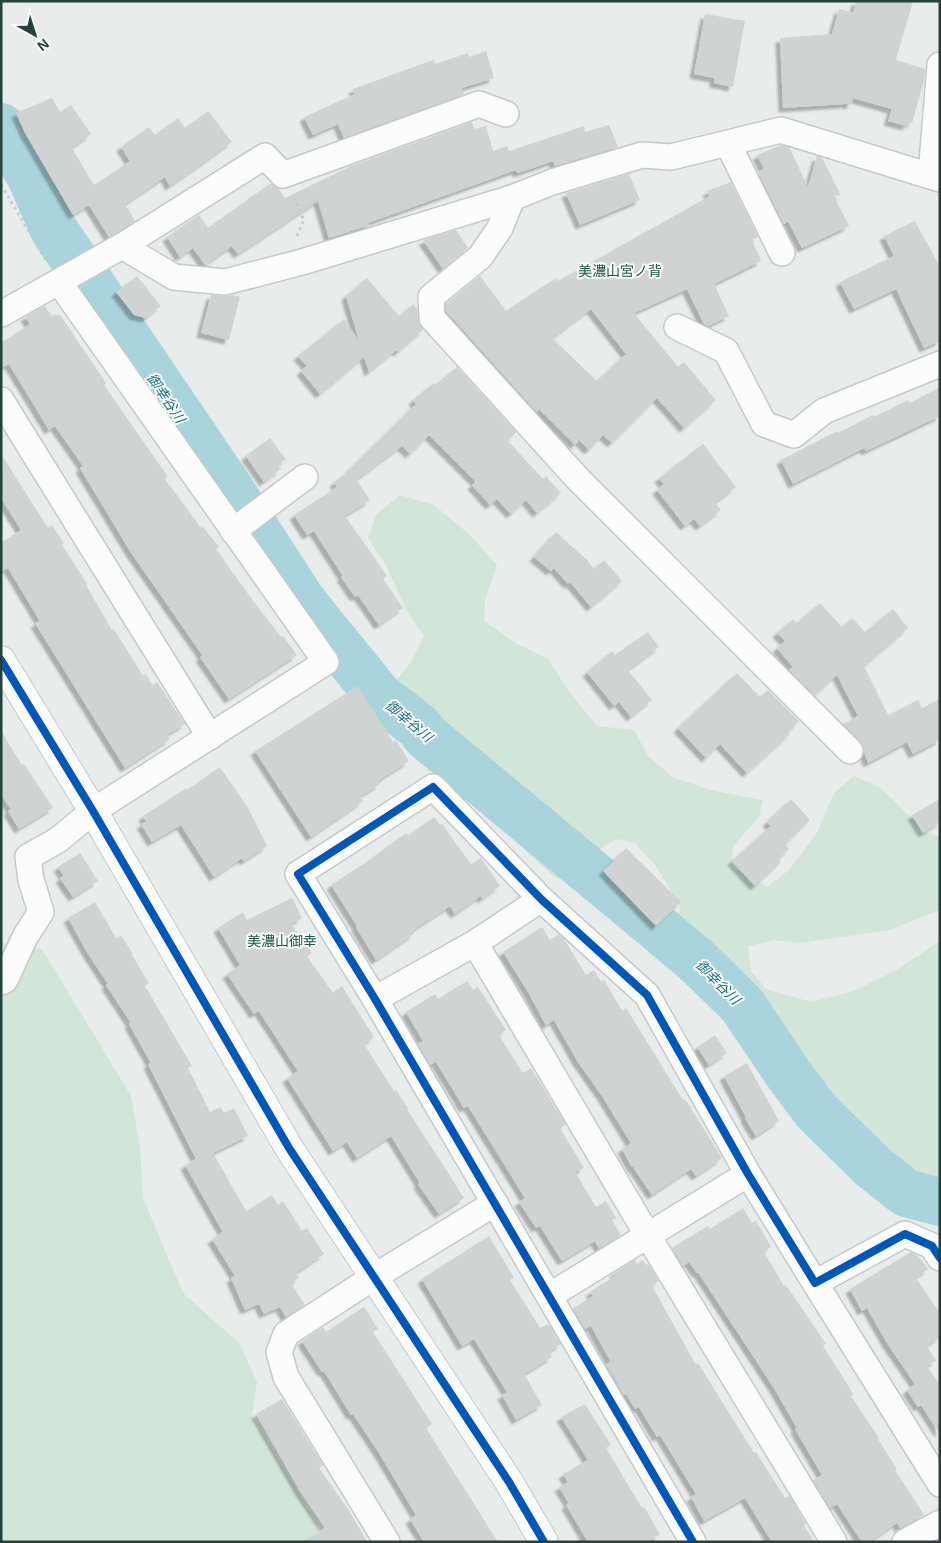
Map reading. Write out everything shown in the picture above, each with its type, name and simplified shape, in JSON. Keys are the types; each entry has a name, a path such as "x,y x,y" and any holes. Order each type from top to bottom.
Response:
{"street":[{"path":"122,246 174,277 225,282 512,198 552,182 642,156 671,157 781,130 935,177 940,65"},
{"path":"1,314 122,246 265,156 284,175 479,104 506,114"},
{"path":"728,144 782,253"},
{"path":"512,198 500,228 480,257 431,297 432,318 578,478 850,751"},
{"path":"1,982 5,980 25,936 41,912 31,880 28,857 58,840 93,811 326,662 65,279"},
{"path":"677,328 726,351 764,424 794,435 824,411 940,364"},
{"path":"1,400 210,737"},
{"path":"236,529 305,478"},
{"path":"1,660 93,811 289,1148 509,1482 544,1542"},
{"path":"693,1542 375,1000 298,874 433,787 542,899 646,995 748,1174 940,1484"},
{"path":"375,1000 475,943 542,899"},
{"path":"475,943 648,1236 834,1542"},
{"path":"549,1296 748,1174"},
{"path":"387,1542 286,1377 279,1352 286,1334 374,1277 495,1203"},
{"path":"815,1283 905,1234 932,1246 940,1258"},
{"path":"905,1542 940,1523"}],"path":[{"path":"284,175 304,220 284,266"},
{"path":"1,185 65,279"}],"green space":[{"path":"400,495 434,505 470,535 497,565 485,600 484,621 517,644 548,659 567,689 597,726 634,730 648,756 674,778 715,791 763,800 759,817 733,846 732,867 767,887 789,870 817,833 834,793 854,776 881,788 926,832 940,837 940,910 890,930 800,943 775,940 748,946 751,971 766,989 811,1002 851,992 895,971 940,941 940,1184 919,1180 900,1168 871,1143 807,1080 790,1058 731,1026 707,1002 649,953 654,941 676,925 680,906 656,866 635,843 617,839 600,849 566,882 553,876 478,806 449,767 395,682 411,662 424,636 408,613 385,563 368,538 376,515"},
{"path":"1,943 42,949 131,1096 140,1147 143,1198 183,1293 240,1344 257,1382 252,1416 327,1542 1,1542"}],"building":[{"path":"856,1 913,1 896,60 925,69 924,81 912,123 908,122 907,126 888,121 892,109 853,98 851,105 844,103 783,108 780,38 832,34 839,9 853,13"},
{"path":"705,14 745,21 733,87 714,83 714,78 694,74"},
{"path":"486,51 494,78 462,88 464,94 344,138 338,124 313,135 304,117 355,94 353,89 433,60 435,64 468,53 469,57"},
{"path":"52,98 60,112 71,105 91,134 72,148 94,185 130,161 121,147 149,127 155,135 178,118 185,128 208,111 232,142 170,186 165,177 125,204 135,221 109,237 89,205 73,215 25,133 16,113"},
{"path":"472,122 474,129 486,126 493,151 507,146 509,151 584,126 585,132 609,125 618,147 555,166 553,161 518,173 516,170 329,238 318,201 238,254 232,246 205,265 193,248 180,257 167,237 199,215 208,228 271,183 278,188 285,198 351,166"},
{"path":"781,145 789,147 808,187 817,156 822,158 841,196 833,194 849,226 802,248 788,221 784,224 758,172 764,169 757,155"},
{"path":"629,174 640,200 580,225 566,193"},
{"path":"731,182 758,237 752,240 761,261 714,284 729,316 708,326 704,324 687,289 634,313 678,367 684,362 716,400 684,428 657,398 612,443 603,435 589,450 579,440 575,445 539,409 537,412 446,311 446,304 480,276 506,311 556,278 558,281 710,196 707,191","holes":["591,309 626,354 597,381 552,338"]},
{"path":"915,221 940,267 940,341 924,348 896,289 854,309 840,282 894,256 884,236"},
{"path":"456,230 468,248 443,269 423,240"},
{"path":"137,276 161,306 146,318 134,315 116,292"},
{"path":"367,278 399,316 413,304 417,309 418,319 423,330 398,352 396,350 369,372 364,357 320,394 301,371 307,366 298,356 344,319 359,341 346,296"},
{"path":"211,295 233,295 240,297 229,340 201,333"},
{"path":"45,306 52,316 60,315 106,383 104,385 168,477 165,479 201,528 203,527 219,547 216,549 256,605 297,655 229,699 200,657 203,656 130,551 80,468 83,466 55,426 49,430 9,364 1,368 1,343 30,324 25,317"},
{"path":"457,367 516,432 508,441 543,479 546,476 561,493 537,513 526,500 511,514 497,499 490,505 472,485 476,482 429,435 410,454 402,446 357,479 354,476 370,500 345,516 387,576 383,579 403,608 379,625 358,595 355,597 341,577 343,576 314,531 307,535 294,515 337,487 334,482 350,471 416,404 413,400"},
{"path":"940,387 940,416 866,451 864,448 793,484 781,460 837,431 838,433 908,400 910,403"},
{"path":"270,438 286,459 278,465 281,469 264,482 246,456"},
{"path":"703,444 736,487 715,503 721,510 700,526 694,519 685,526 657,490 664,484 659,478"},
{"path":"1,454 48,528 52,525 64,543 62,545 87,584 112,630 114,629 143,676 146,674 152,685 157,682 185,724 167,735 170,739 125,768 35,623 40,621 8,568 1,572 1,543 21,530 1,498"},
{"path":"556,532 587,560 594,569 604,560 622,581 591,607 570,582 568,584 554,568 551,571 534,557"},
{"path":"820,603 842,627 852,618 865,632 893,609 908,628 864,666 888,715 918,700 922,708 940,699 940,740 913,754 907,742 868,763 860,741 843,724 858,716 837,675 814,695 789,670 793,667 777,648 785,641 777,633 793,619 797,623"},
{"path":"648,632 659,647 628,670 652,700 631,717 619,702 614,706 587,672 612,651 615,655"},
{"path":"737,673 760,697 768,690 799,721 788,732 790,734 747,773 720,744 706,758 678,728"},
{"path":"358,686 393,742 396,740 409,761 378,781 380,784 361,796 363,801 311,837 255,751"},
{"path":"1,731 22,765 24,764 53,808 19,829 8,811 11,809 1,795"},
{"path":"220,767 248,808 267,846 244,861 242,858 214,877 181,825 152,842 141,824 146,822 143,816 186,788 187,790"},
{"path":"791,799 810,820 785,844 789,849 778,859 781,862 755,886 732,861 771,826 767,822"},
{"path":"940,799 940,822 923,833 912,815"},
{"path":"434,817 440,825 442,824 471,864 481,858 500,886 482,899 481,896 455,914 450,906 412,931 414,934 376,960 331,885 406,833 408,836"},
{"path":"626,848 681,902 656,926 603,871"},
{"path":"80,853 98,881 73,897 60,878 64,876 58,867"},
{"path":"292,898 302,918 291,924 312,953 307,956 333,993 342,986 374,1037 364,1044 394,1091 396,1090 408,1108 464,1198 439,1214 418,1184 420,1183 391,1136 357,1158 347,1142 333,1151 287,1078 298,1071 259,1011 254,1014 227,974 240,965 218,928 243,912 247,920"},
{"path":"95,902 116,938 121,935 149,983 145,986 192,1066 188,1068 210,1112 221,1107 224,1113 234,1108 248,1136 213,1153 246,1211 272,1195 278,1205 283,1201 302,1231 307,1228 324,1254 296,1273 299,1278 291,1283 305,1305 286,1317 280,1307 264,1314 259,1304 245,1310 231,1278 235,1276 212,1239 223,1232 185,1165 196,1159 148,1064 151,1063 129,1024 131,1023 106,985 108,984 68,918"},
{"path":"542,927 550,940 559,934 586,975 594,970 601,982 604,980 622,1011 626,1008 683,1100 685,1099 722,1158 696,1176 691,1169 652,1195 622,1149 631,1143 578,1062 554,1020 546,1025 503,952"},
{"path":"467,981 473,990 478,987 506,1030 499,1035 523,1073 531,1068 566,1125 560,1128 584,1168 575,1172 596,1207 606,1201 616,1218 612,1220 621,1235 599,1248 595,1241 562,1261 540,1226 536,1228 519,1202 525,1198 468,1106 464,1108 436,1062 430,1065 418,1044 423,1041 406,1012 435,994 438,999"},
{"path":"715,1035 727,1053 709,1065 697,1047"},
{"path":"747,1063 779,1121 756,1136 724,1076"},
{"path":"743,1208 752,1223 756,1221 771,1247 764,1252 784,1286 786,1285 826,1344 823,1346 854,1395 851,1396 879,1438 897,1469 895,1470 924,1515 900,1528 897,1523 869,1542 862,1542 837,1504 830,1508 813,1480 822,1475 774,1388 698,1272 689,1262 683,1266 672,1248 708,1226 710,1229"},
{"path":"489,1236 514,1278 510,1280 540,1328 549,1324 561,1344 549,1352 552,1357 524,1374 542,1405 516,1420 502,1395 507,1392 474,1339 462,1346 422,1279"},
{"path":"911,1252 918,1256 928,1269 916,1278 940,1313 940,1337 927,1346 936,1361 927,1366 940,1385 940,1434 921,1405 918,1407 907,1390 915,1384 887,1343 867,1308 862,1311 850,1289"},
{"path":"635,1260 637,1264 643,1260 646,1265 648,1264 659,1281 652,1286 696,1365 698,1363 754,1453 756,1452 785,1498 789,1495 814,1542 772,1542 745,1498 704,1521 691,1497 696,1494 660,1435 657,1437 639,1407 635,1409 626,1394 624,1395 606,1364 611,1362 591,1326 585,1329 573,1308 593,1296 590,1292 615,1276 614,1273"},
{"path":"364,1307 378,1329 373,1332 432,1424 426,1428 498,1542 424,1542 410,1519 416,1515 379,1453 353,1414 351,1415 324,1371 322,1372 302,1341 323,1327 326,1332"},
{"path":"282,1399 323,1465 319,1468 350,1512 367,1542 303,1542 325,1528 300,1491 256,1414"},
{"path":"585,1404 611,1445 606,1448 660,1534 648,1542 588,1542 566,1505 569,1503 559,1487 568,1482 563,1474 588,1460 561,1417"}],"waterway":[{"name":"御幸谷川","path":"1,127 31,177 54,230 229,488 302,601 379,696 418,726 427,737 694,958 742,1005 816,1111 873,1167 906,1193 940,1202"}],"cycle path":[{"path":"1,660 93,811 289,1148 509,1482 544,1542"},
{"path":"693,1542 375,999 298,874 433,787 541,899 647,995 748,1174 815,1283 905,1234 932,1246 940,1258"}],"district":[{"name":"美濃山宮ノ背","path":"620,271"},
{"name":"美濃山御幸","path":"282,941"}]}
